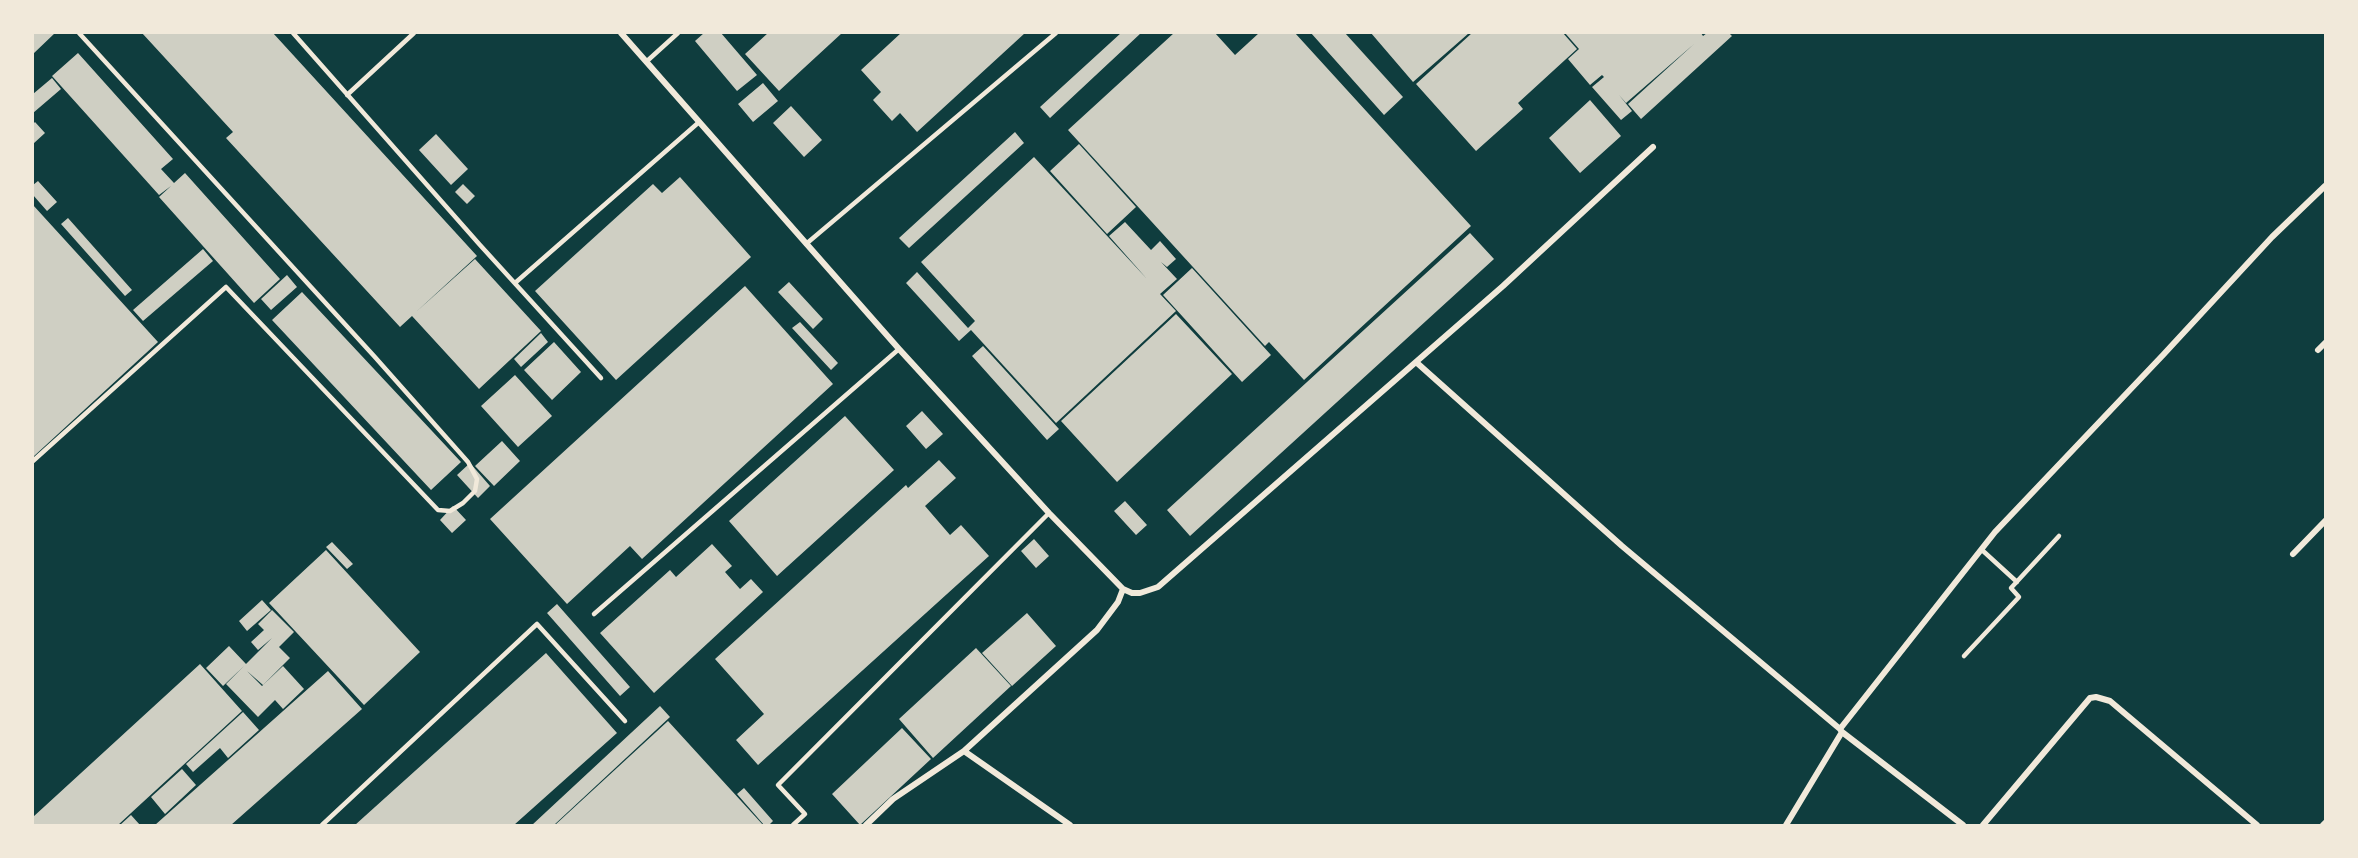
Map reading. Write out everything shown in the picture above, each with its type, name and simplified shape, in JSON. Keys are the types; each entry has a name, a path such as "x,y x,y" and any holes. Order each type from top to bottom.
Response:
{"street":[{"path":"621,33 899,349 1049,513 1123,590 1140,593 1158,587 1503,286 1653,147"},
{"path":"1786,825 1841,731 1995,532 2272,237 2325,186"},
{"path":"2318,350 2325,343"},
{"path":"1416,362 1622,546 1841,731 1963,825"},
{"path":"2293,554 2325,521"},
{"path":"866,825 892,799 964,751 1097,630 1118,602 1123,590"},
{"path":"1983,825 2090,698 2096,697 2110,701 2257,825"},
{"path":"964,751 1070,825"}],"lane":[{"path":"33,461 226,287 438,510 450,511 476,491 477,478 468,462 80,33"},
{"path":"293,33 601,378"},
{"path":"347,95 414,33"},
{"path":"646,62 678,33"},
{"path":"806,244 1056,33"},
{"path":"515,283 698,123"},
{"path":"594,614 899,349"},
{"path":"793,825 805,814 778,785 1049,513"},
{"path":"1964,656 2019,597 2011,588 2059,536"},
{"path":"1982,550 2016,582"},
{"path":"322,825 537,624 625,722"}],"building":[{"path":"33,33 55,33 33,54"},
{"path":"142,33 273,33 477,256 416,312 475,259 541,331 479,389 412,316 400,327 226,138 233,132"},
{"path":"704,33 721,33 757,75 737,91 695,41"},
{"path":"768,33 842,33 779,91 745,54"},
{"path":"901,33 1025,33 917,132 900,113 892,121 873,100 881,92 861,70"},
{"path":"1121,33 1141,33 1050,118 1040,107"},
{"path":"1174,33 1215,33 1235,55 1259,33 1295,33 1471,226 1304,380 1269,342 1265,346 1068,130"},
{"path":"1311,33 1345,33 1403,97 1384,115"},
{"path":"1371,33 1469,33 1413,82"},
{"path":"1472,33 1563,33 1577,49 1518,103 1523,109 1476,151 1416,84"},
{"path":"1565,33 1701,33 1703,36 1707,33 1729,33 1732,36 1641,119 1628,104 1694,44 1626,103 1619,95 1632,111 1621,120 1592,87 1604,77 1602,75 1590,85 1568,59 1579,49"},
{"path":"78,53 173,159 161,169 174,183 185,173 280,279 254,303 159,197 171,186 159,195 52,76"},
{"path":"52,78 61,89 33,113 33,94"},
{"path":"763,83 778,101 753,122 738,104"},
{"path":"1590,100 1621,136 1580,173 1549,138"},
{"path":"791,106 822,140 804,157 773,123"},
{"path":"35,122 45,133 33,144 33,124"},
{"path":"1015,132 1024,143 909,248 899,238"},
{"path":"436,134 468,169 451,185 419,150"},
{"path":"1079,144 1136,207 1107,234 1050,171"},
{"path":"1034,157 1147,279 1109,236 1125,222 1151,250 1160,241 1176,259 1167,267 1161,262 1177,279 1160,294 1176,311 1056,423 971,330 959,341 906,283 917,272 968,328 975,321 921,262"},
{"path":"680,177 751,257 616,380 535,291 653,184 662,193"},
{"path":"38,181 57,202 47,211 33,195 33,185"},
{"path":"463,184 475,196 467,204 455,192"},
{"path":"33,205 158,342 33,457"},
{"path":"68,218 132,290 125,296 61,224"},
{"path":"1470,233 1494,259 1190,536 1167,510"},
{"path":"203,249 213,261 143,321 133,310"},
{"path":"1192,268 1271,355 1242,382 1163,295"},
{"path":"287,275 297,287 271,310 261,299"},
{"path":"789,282 823,319 813,329 778,292"},
{"path":"745,286 833,384 642,559 630,546 567,604 490,519"},
{"path":"302,292 461,462 431,490 272,320"},
{"path":"1176,314 1232,374 1117,482 1061,421"},
{"path":"800,322 838,363 831,370 792,328"},
{"path":"541,333 548,342 521,367 514,359"},
{"path":"554,342 581,372 552,400 524,370"},
{"path":"983,346 1059,429 1047,440 972,356"},
{"path":"515,375 552,416 518,447 481,406"},
{"path":"922,411 943,434 926,449 906,426"},
{"path":"845,416 894,470 777,576 729,521"},
{"path":"502,441 520,461 494,486 475,466"},
{"path":"939,460 956,478 925,506 950,535 961,525 989,556 758,765 736,740 764,714 715,659 906,485 908,488"},
{"path":"470,463 490,486 478,498 457,475"},
{"path":"1125,501 1147,525 1136,535 1114,511"},
{"path":"453,506 466,520 452,533 440,520"},
{"path":"1034,539 1049,556 1036,568 1021,551"},
{"path":"332,542 353,564 347,569 326,547"},
{"path":"712,544 732,566 725,572 740,589 751,579 763,592 654,693 600,633 670,570 676,577"},
{"path":"326,550 420,652 364,705 269,603"},
{"path":"262,600 271,610 247,631 239,621"},
{"path":"557,604 630,687 620,696 547,613"},
{"path":"272,610 294,632 279,647 290,658 263,685 247,671 262,686 283,666 304,689 283,709 275,700 258,717 226,684 244,666 223,686 206,668 229,646 246,664 272,638 258,650 251,642 264,630 258,624"},
{"path":"1027,613 1056,646 1012,686 982,653"},
{"path":"976,648 1011,686 933,758 899,719"},
{"path":"546,653 617,733 514,825 355,825"},
{"path":"200,664 242,711 118,825 33,825 33,817"},
{"path":"328,671 362,709 231,825 155,825"},
{"path":"660,706 670,717 554,825 532,825"},
{"path":"243,712 259,730 228,758 220,748 193,772 186,764"},
{"path":"668,721 763,825 555,825"},
{"path":"902,728 931,759 860,825 832,794"},
{"path":"182,769 196,785 165,814 151,797"},
{"path":"744,788 773,821 769,825 764,825 737,794"},
{"path":"131,815 140,825 120,825"}]}
